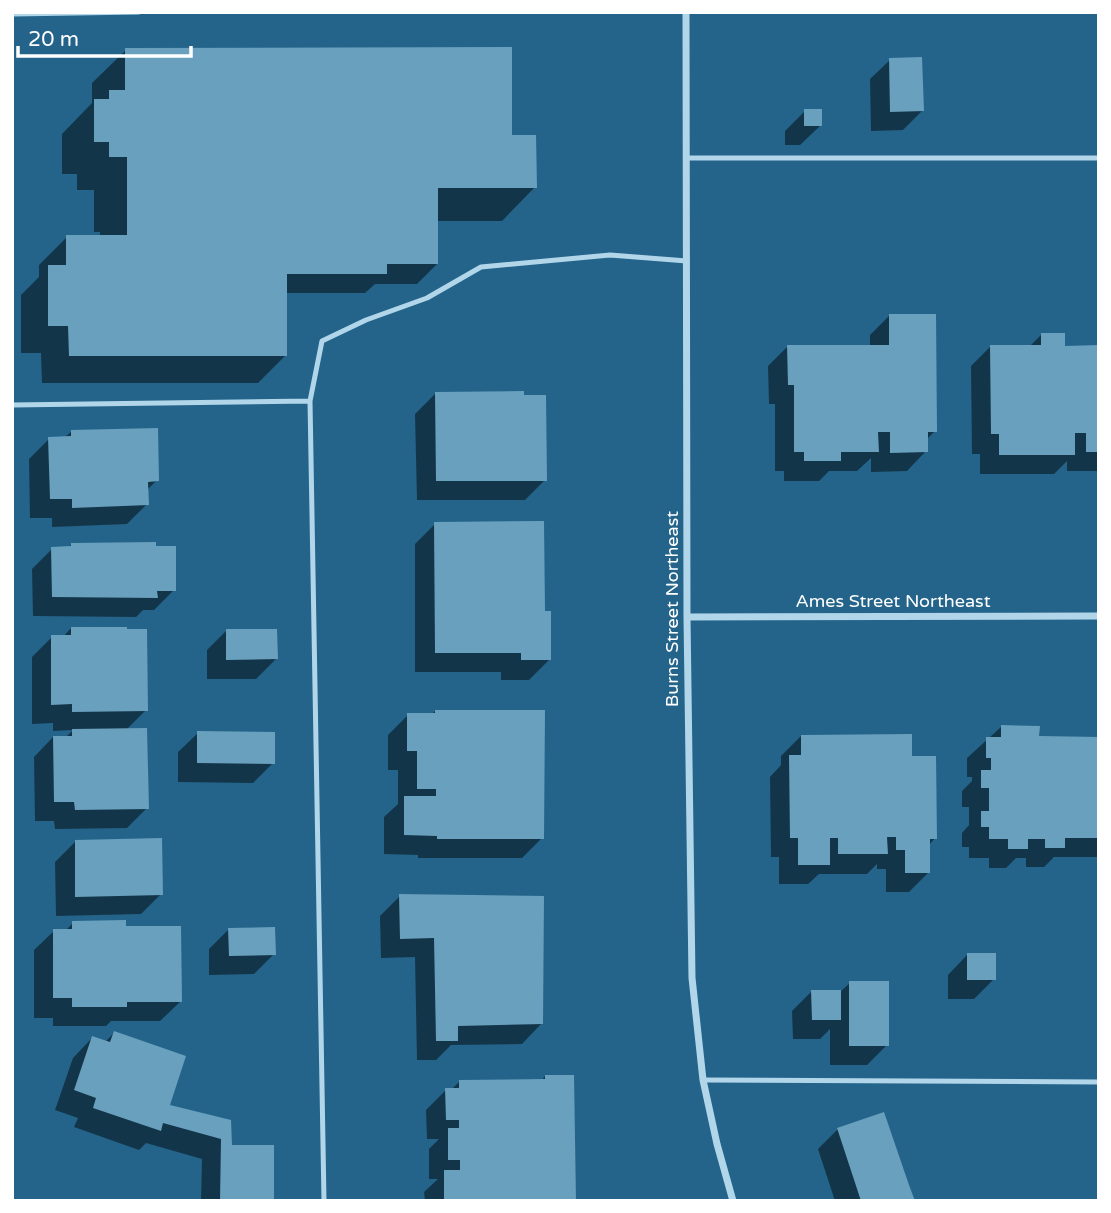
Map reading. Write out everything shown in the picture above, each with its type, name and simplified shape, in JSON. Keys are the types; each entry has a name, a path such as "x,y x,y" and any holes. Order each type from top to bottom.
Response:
{"street":[{"name":"Burns Street Northeast","path":"686,12 687,617 692,978 703,1080 733,1201"},
{"name":"Ames Street Northeast","path":"687,617 1099,616"}],"lane":[{"path":"12,14 139,12"},
{"path":"687,158 1099,158"},
{"path":"324,1201 310,401 322,341 366,320 427,298 481,267 610,255 687,261"},
{"path":"12,405 310,401"},
{"path":"703,1080 1099,1082"}],"building":[{"path":"512,47 512,135 536,135 537,188 438,188 438,264 387,264 387,274 287,274 287,356 69,356 68,326 48,326 48,265 66,265 66,235 127,235 127,157 109,157 109,142 94,142 94,99 109,99 109,90 125,90 125,48"},
{"path":"922,57 924,111 890,112 889,58"},
{"path":"804,109 822,109 822,126 804,126"},
{"path":"889,314 936,314 937,432 928,432 928,452 890,453 890,432 878,432 879,452 841,452 841,461 804,461 804,452 794,452 794,385 788,385 787,345 889,345"},
{"path":"1041,333 1065,333 1065,346 1099,345 1099,452 1086,452 1086,433 1075,433 1075,455 999,455 999,434 991,434 990,345 1041,345"},
{"path":"524,391 524,395 546,395 547,481 436,481 435,392"},
{"path":"158,428 159,481 148,482 149,505 72,508 72,499 50,499 48,437 71,436 71,430"},
{"path":"544,521 545,611 551,611 551,660 521,660 521,653 435,653 434,522"},
{"path":"156,542 156,546 176,546 176,591 157,591 158,598 52,597 51,547 71,546 71,543"},
{"path":"71,627 147,629 148,711 72,712 72,704 51,705 51,635 71,635"},
{"path":"226,629 277,629 278,659 226,660"},
{"path":"435,710 545,710 544,839 437,839 437,836 404,835 404,796 436,796 436,789 417,789 417,751 407,751 407,713 435,713"},
{"path":"1001,725 1040,726 1039,736 1099,737 1099,838 1065,838 1065,848 1045,848 1045,839 1028,839 1028,849 1008,849 1008,839 989,839 989,827 981,827 981,811 989,811 989,788 981,788 981,770 991,770 991,758 986,758 986,737 1001,737"},
{"path":"147,728 149,809 75,810 74,802 54,802 53,736 72,736 72,729"},
{"path":"197,731 275,732 275,764 197,763"},
{"path":"912,734 912,756 936,756 937,839 930,839 930,873 905,873 905,850 896,850 896,837 887,837 888,854 838,854 838,838 830,838 830,865 798,865 798,838 790,838 789,755 801,755 801,735"},
{"path":"162,838 163,895 75,897 75,840"},
{"path":"399,894 544,896 543,1024 458,1026 458,1041 436,1041 434,938 400,939"},
{"path":"126,920 126,926 181,926 182,1002 127,1002 127,1007 72,1007 72,998 53,998 53,929 72,929 72,921"},
{"path":"275,927 276,955 229,956 228,928"},
{"path":"967,953 996,953 996,980 967,980"},
{"path":"849,981 889,981 889,1046 849,1046"},
{"path":"811,990 841,990 841,1020 812,1020"},
{"path":"114,1031 186,1056 170,1105 231,1120 232,1145 274,1145 274,1201 220,1201 221,1139 163,1123 161,1131 93,1108 96,1098 74,1090 92,1036 110,1042"},
{"path":"545,1075 574,1075 576,1201 444,1201 444,1170 460,1170 460,1160 448,1160 448,1128 459,1128 459,1120 446,1120 445,1088 459,1088 459,1080 545,1079"},
{"path":"884,1112 915,1201 861,1201 837,1128"}]}
